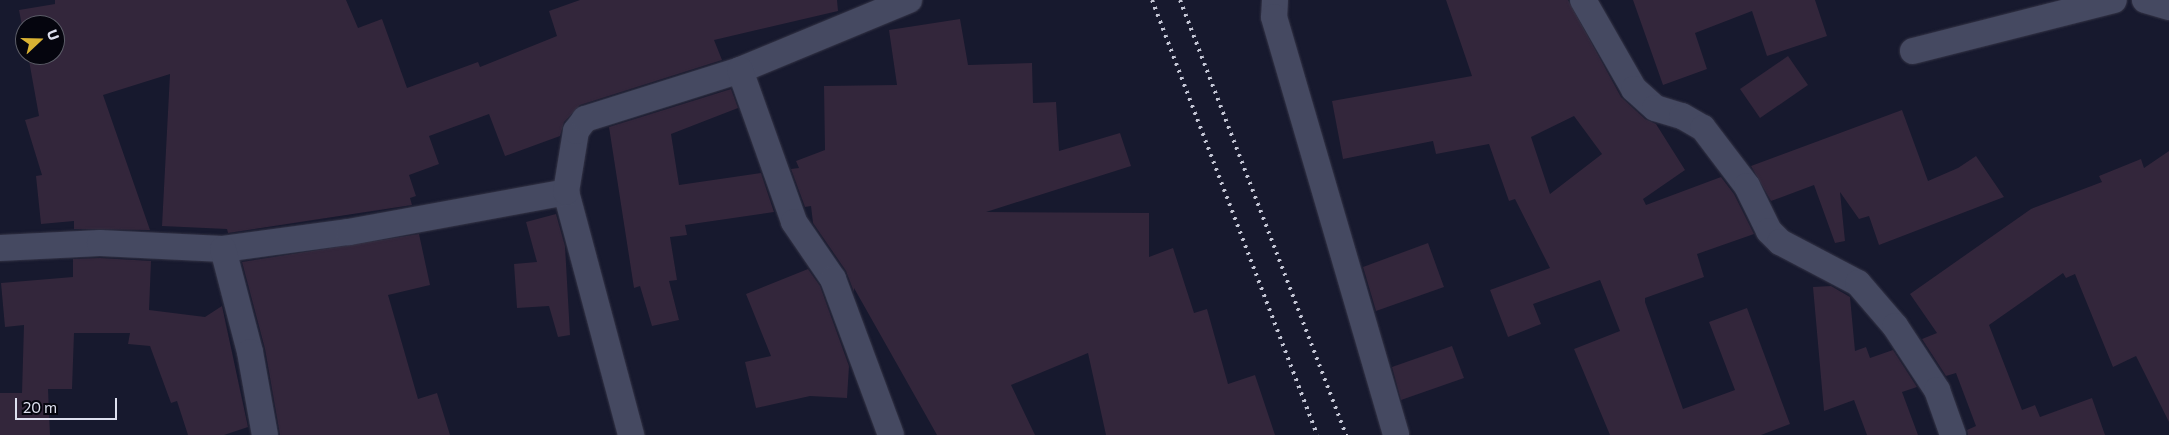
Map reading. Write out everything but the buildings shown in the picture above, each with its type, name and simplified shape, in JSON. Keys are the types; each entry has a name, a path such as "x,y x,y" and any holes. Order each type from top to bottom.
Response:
{"street":[{"path":"631,435 566,192 576,131 585,119 740,70 909,0"},
{"path":"1275,0 1274,17 1396,435"},
{"path":"1583,0 1634,89 1655,108 1682,116 1703,128 1747,186 1769,231 1780,242 1858,283 1895,326 1937,390 1953,435"},
{"path":"1913,51 2114,0"},
{"path":"2145,0 2169,7"},
{"path":"740,70 794,222 833,279 892,435"},
{"path":"0,248 100,243 223,249 349,232 566,192"},
{"path":"223,249 250,352 265,435"}],"railway":[{"path":"1152,0 1317,435"},
{"path":"1180,0 1346,435"}]}
